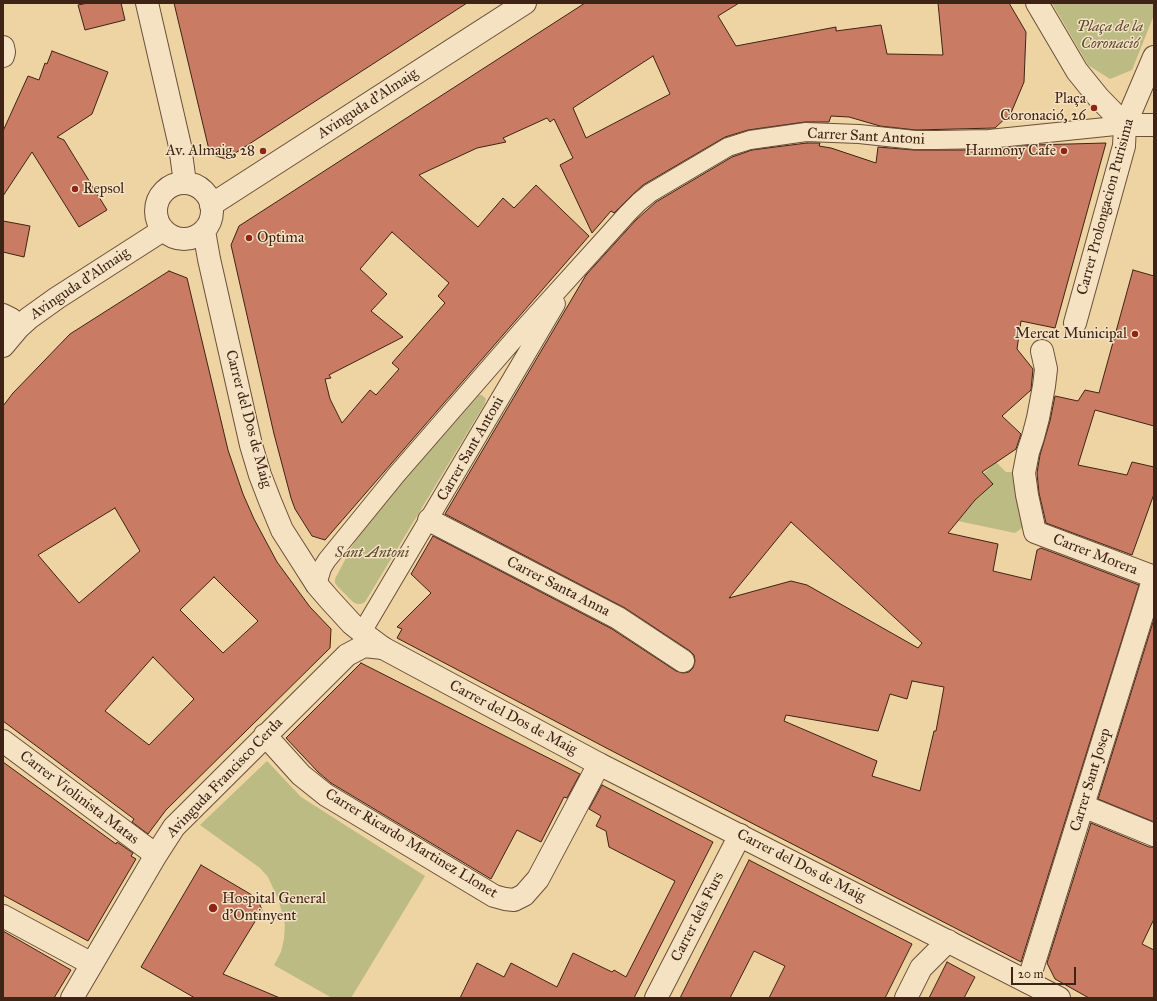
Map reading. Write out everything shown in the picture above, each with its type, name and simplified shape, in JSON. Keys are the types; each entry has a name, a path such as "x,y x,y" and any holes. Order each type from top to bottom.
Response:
{"street":[{"path":"147,3 180,146 185,183"},
{"name":"Avinguda d'Almaig","path":"211,205 525,3"},
{"path":"1037,3 1077,71 1098,97 1125,125 1154,125"},
{"path":"3,47 3,56"},
{"path":"1098,97 1118,95 1128,91 1151,63"},
{"name":"Carrer Prolongacion Purisima","path":"1075,323 1124,146 1125,125 1151,63"},
{"name":"Carrer Sant Antoni","path":"317,584 322,568 327,560 393,480 524,328 628,213 643,198 728,147 750,140 806,132 859,134 915,140 989,139 1125,125"},
{"path":"185,183 194,185 208,196 211,205 212,214 204,231 188,239 178,238 163,230 155,213 157,203 161,195 168,188 176,184 185,183"},
{"name":"Avinguda d'Almaig","path":"3,346 11,320 29,318 57,298 163,230"},
{"name":"Carrer del Dos de Maig","path":"204,231 209,259 255,459 274,512 282,530 317,584 357,628 383,648 599,764 1059,998"},
{"name":"Carrer Sant Antoni","path":"357,628 429,520 551,312 580,266"},
{"name":"Carrer Morera","path":"1042,350 1046,369 1044,386 1038,418 1028,452 1024,473 1035,532 1154,577"},
{"name":"Carrer Santa Anna","path":"429,520 618,618 684,661"},
{"name":"Carrer Sant Josep","path":"1028,982 1154,577"},
{"name":"Avinguda Francisco Cerda","path":"347,655 357,628"},
{"name":"Avinguda Francisco Cerda","path":"72,998 174,827 347,655 364,646 383,648"},
{"name":"Carrer Ricardo Martinez Llonet","path":"266,735 301,776 326,795 494,896 514,900 524,895 538,879 599,764"},
{"name":"Carrer Violinista Matas","path":"3,741 156,855"},
{"path":"1083,806 1154,835"},
{"name":"Carrer dels Furs","path":"656,998 740,835"},
{"path":"3,916 92,964"},
{"path":"906,998 921,968 948,941"}],"green space":[{"name":"Plaça de la Coronació","path":"1052,3 1154,3 1154,15 1132,70 1110,79 1088,65"},
{"name":"Sant Antoni","path":"479,395 482,395 486,399 484,405 365,602 357,604 353,602 338,587 335,583 335,579 355,541 371,517"},
{"path":"996,462 1006,472 1016,472 1026,525 1015,533 958,521 975,500 993,484 983,474"},
{"path":"267,761 301,797 425,876 351,998 332,998 274,965 281,952 285,925 279,901 268,877 260,868 200,825"}],"building":[{"path":"88,3 121,3 125,20 85,30 78,5"},
{"path":"174,3 467,3 226,159 210,154"},
{"path":"585,3 739,3 718,16 736,46 836,27 836,31 881,25 887,54 943,55 938,3 1009,3 1026,32 1024,82 1011,113 995,128 916,130 880,126 849,117 831,116 829,122 805,122 748,130 725,137 643,185 614,213 611,211 592,233 560,165 573,158 554,119 550,122 547,118 503,138 506,142 477,148 419,175 478,227 503,198 514,208 536,185 589,236 325,540 312,536 295,509 291,498 274,434 231,245 239,226","holes":["653,56 670,94 586,138 573,108","392,232 449,283 438,296 445,303 392,363 399,369 376,395 370,390 342,423 330,399 325,379 331,378 329,375 403,337 371,311 387,294 360,269"]},
{"path":"52,51 108,72 92,114 57,137 64,140 107,210 79,227 32,152 3,196 3,131 28,76 39,80 45,63 47,64"},
{"path":"807,143 820,143 819,146 831,148 876,163 878,147 914,150 989,150 1033,145 1106,143 1055,328 1021,321 1017,349 1033,369 1031,390 1002,416 1021,434 1016,449 982,472 993,484 975,500 948,533 998,544 993,571 1031,580 1037,550 1041,548 1139,585 1021,962 397,638 402,629 397,627 431,593 411,574 433,536 612,629 676,671 683,673 689,672 693,668 695,661 694,655 690,651 625,608 445,514 586,275 636,220 656,202 732,157 752,150","holes":["791,522 922,643 918,648 807,585 791,581 729,598","912,681 944,687 936,731 934,731 920,791 872,776 877,761 784,721 786,715 878,731 890,694 907,699"]},
{"path":"3,221 30,226 24,257 3,252"},
{"path":"1133,270 1154,276 1154,426 1095,410 1078,465 1127,475 1132,462 1154,467 1154,494 1132,555 1046,523 1039,493 1037,473 1055,396 1078,401 1085,390 1099,393"},
{"path":"169,271 187,278 228,450 243,494 254,519 277,562 310,607 331,629 330,648 166,810 148,834 132,822 134,819 3,721 3,406 13,393 70,334","holes":["115,508 140,551 79,603 38,555","214,577 258,621 223,653 180,610","153,657 194,699 149,745 105,711"]},
{"path":"1154,619 1154,822 1098,799"},
{"path":"361,663 580,774 567,798 564,797 541,842 517,830 491,879 331,783 318,772 286,738"},
{"path":"3,762 116,844 117,842 133,853 131,856 136,859 88,941 3,895"},
{"path":"602,785 713,842 634,998 460,998 477,963 504,977 511,963 557,987 573,953 612,972 614,970 626,977 675,881 609,847 606,831 596,826 601,816 589,809"},
{"path":"1091,823 1149,847 1154,847 1154,919 1142,944 1154,950 1154,998 1089,998 1055,979 1047,963"},
{"path":"749,860 912,944 885,998 769,998 785,966 754,951 730,998 680,998"},
{"path":"201,865 257,898 262,910 223,974 280,998 195,998 141,967"},
{"path":"3,931 71,970 54,998 3,998"},
{"path":"947,962 975,977 964,998 929,998"}],"place":[{"name":"Plaça Coronació, 26","path":"1094,108"},
{"name":"Av. Almaig, 28","path":"263,151"},
{"name":"Harmony Cafe","path":"1064,151"},
{"name":"Repsol","path":"75,189"},
{"name":"Optima","path":"249,238"},
{"name":"Mercat Municipal","path":"1135,334"},
{"name":"Hospital General d'Ontinyent","path":"213,908"}]}
